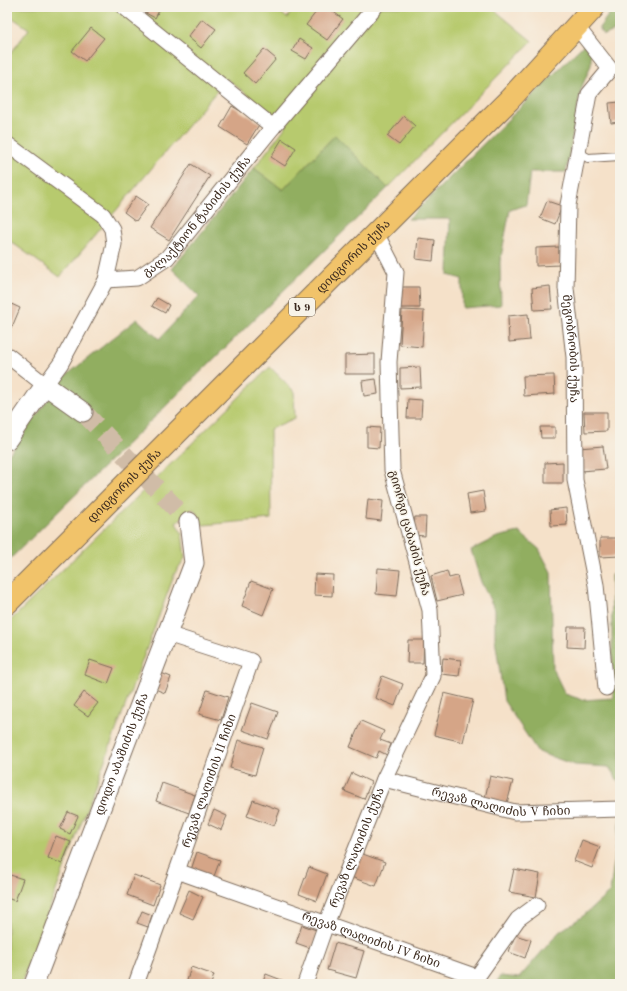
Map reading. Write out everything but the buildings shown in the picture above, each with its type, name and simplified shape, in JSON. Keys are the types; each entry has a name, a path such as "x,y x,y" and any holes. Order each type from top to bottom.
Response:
{"highway":[{"name":"დიდგორის ქუჩა","path":"7,603 509,100 594,7"}],"street":[{"path":"124,7 273,127"},
{"name":"გალაქტიონ ტაბიძის ქუჩა","path":"106,280 137,278 167,258 273,127 375,7"},
{"name":"მეგობრობის ქუჩა","path":"577,27 615,67 589,94 568,205 566,288 574,357 575,480 596,585 606,688"},
{"path":"7,144 103,215 112,229 114,244 106,280 61,363 7,440"},
{"name":"გიორგი ცაბაძის ქუჩა","path":"376,233 396,272 389,362 392,470 430,610 433,676 384,779"},
{"path":"7,354 45,386 83,412"},
{"name":"დოდო აბაშიძის ქუჩა","path":"34,984 194,562 189,522"},
{"name":"რევაზ ლაღიძის II ჩიხი","path":"136,984 251,661 167,634"},
{"name":"რევაზ ლაღიძის V ჩიხი","path":"384,779 515,812 620,809"},
{"name":"რევაზ ლაღიძის ქუჩა","path":"305,984 326,924 384,779"},
{"name":"რევაზ ლაღიძის IV ჩიხი","path":"177,871 477,977 518,919 537,905"}],"lane":[{"path":"578,152 588,158 620,156"}],"green space":[{"path":"7,7 274,7 287,18 295,7 491,7 532,41 388,188 335,135 283,190 254,168 287,125 227,79 60,277 7,239 7,58 29,29 7,14"},
{"path":"614,7 620,7 620,29 604,35 599,28"},
{"path":"585,43 591,51 591,65 581,89 566,172 530,172 526,205 510,210 500,262 501,305 462,308 462,279 448,275 450,219 408,219"},
{"path":"335,135 388,188 7,562 7,457 63,378 137,319 159,339 199,296 172,269 254,168 283,190"},
{"path":"270,367 294,391 295,418 270,429 271,519 203,525 194,509 176,523 182,533 185,558 175,573 21,984 7,984 7,624"},
{"path":"519,532 539,549 551,572 553,669 565,694 583,700 613,698 611,575 620,573 620,784 609,767 575,765 538,752 504,701 495,638 495,610 481,582 471,550 497,537"},
{"path":"620,817 620,984 496,984 500,976 519,978 559,932 583,916 610,892"}],"tunnel":[{"path":"83,412 189,522"}]}
